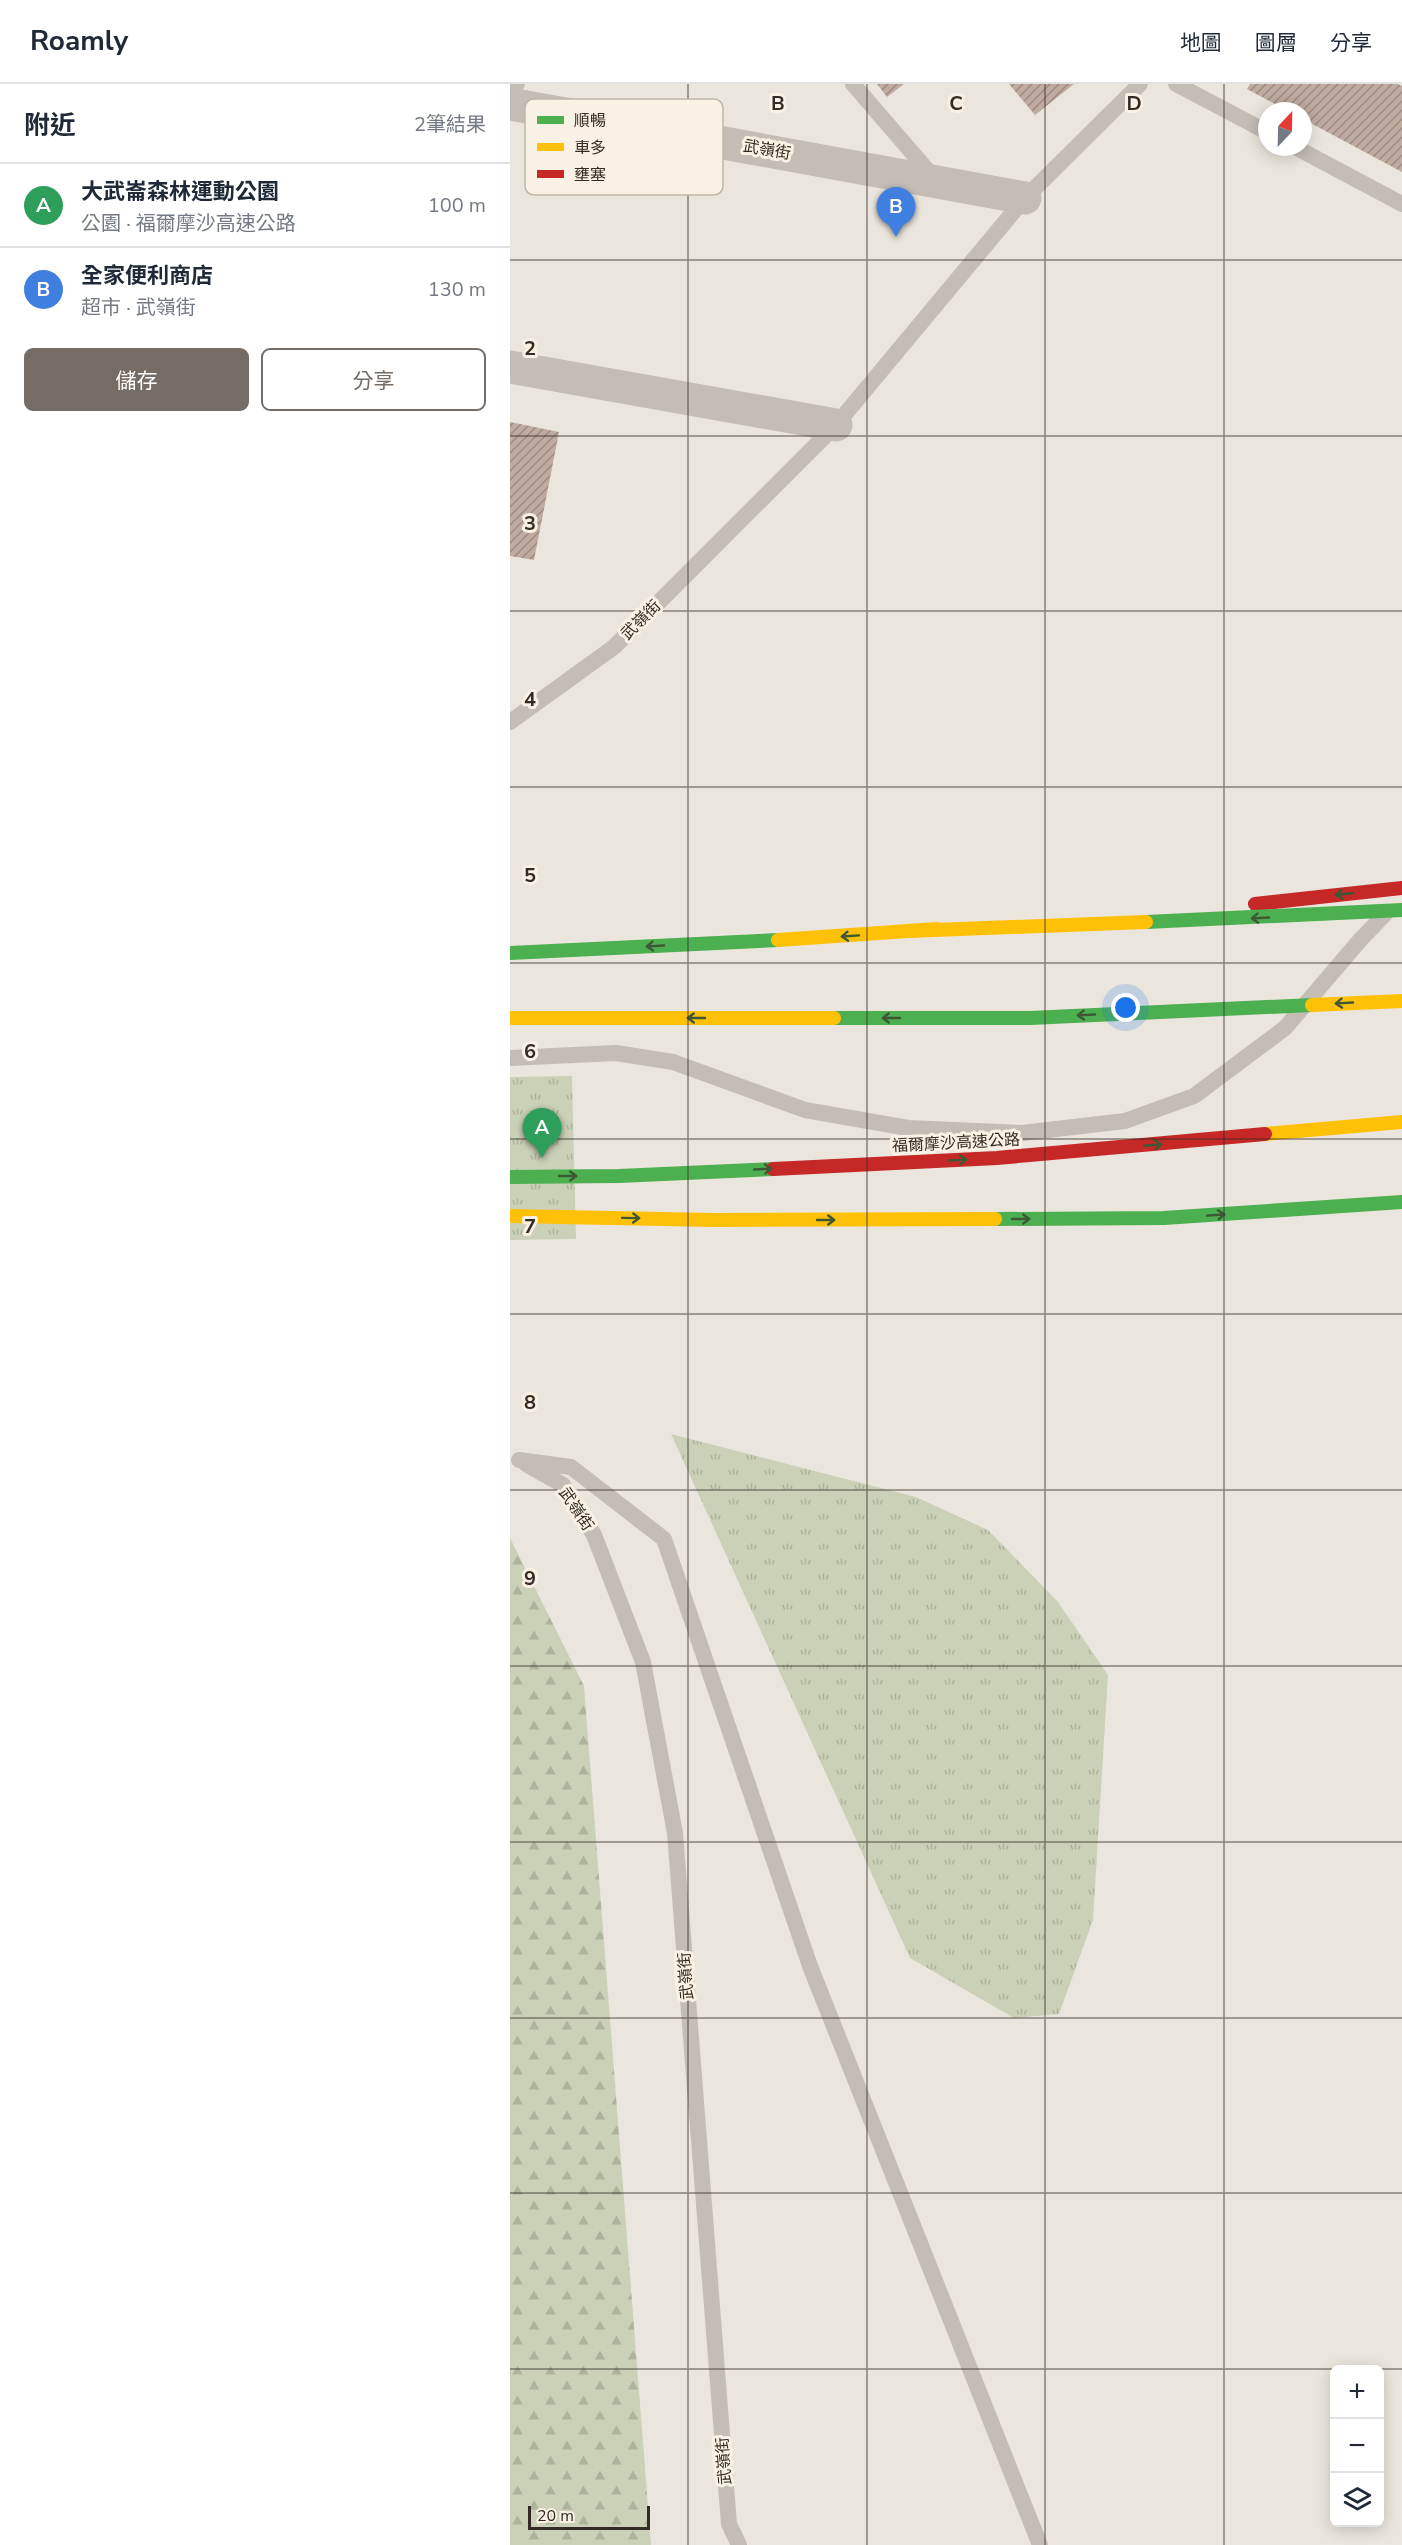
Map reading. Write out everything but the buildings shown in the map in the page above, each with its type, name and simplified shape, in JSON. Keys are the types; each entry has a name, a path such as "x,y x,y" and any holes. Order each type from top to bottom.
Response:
{"highway":[{"path":"908,932 1164,913 1402,888"},
{"path":"510,953 908,932 1402,910"},
{"path":"510,1018 1030,1018 1402,1000"},
{"name":"福爾摩沙高速公路","path":"510,1177 619,1176 997,1158 1402,1122"},
{"path":"510,1216 713,1220 1164,1218 1402,1202"}],"street":[{"name":"武嶺街","path":"510,104 525,107"},
{"name":"武嶺街","path":"723,142 1024,198"},
{"path":"510,368 836,425"}],"lane":[{"path":"510,90 517,84"},
{"path":"853,84 937,181"},
{"name":"武嶺街","path":"510,722 614,647 836,425 1024,198 1140,84"},
{"path":"1176,84 1258,127"},
{"path":"1312,156 1402,204"},
{"path":"510,1058 616,1053 673,1062 805,1110 908,1128 1022,1133 1125,1121 1194,1096 1285,1028 1361,939 1402,898"},
{"path":"515,1459 571,1467 664,1539 810,1966 1040,2545"},
{"name":"武嶺街","path":"515,1459 563,1485 594,1535 643,1662 675,1833 729,2524 739,2545"}],"green space":[{"path":"572,1076 576,1239 510,1240 510,1077"},
{"path":"671,1434 916,1497 988,1530 1058,1602 1108,1675 1093,1920 1059,2014 1014,2018 910,1958"},
{"path":"510,1538 584,1686 651,2545 510,2545"}],"traffic: fast":[{"path":"1146,922 1402,910"},
{"path":"510,953 778,940"},
{"path":"834,1018 1030,1018 1312,1005"},
{"path":"510,1177 619,1176 773,1169"},
{"path":"995,1219 1164,1218 1402,1202"}],"traffic: slow":[{"path":"908,931 1146,922"},
{"path":"778,940 937,929"},
{"path":"1312,1005 1402,1001"},
{"path":"510,1018 834,1018"},
{"path":"1265,1134 1402,1122"},
{"path":"510,1216 713,1220 995,1219"}],"traffic: jam":[{"path":"1255,904 1402,888"},
{"path":"773,1169 997,1158 1265,1134"}],"place":[{"name":"全家便利商店","path":"896,237"},
{"name":"大武崙森林運動公園","path":"542,1158"}]}
